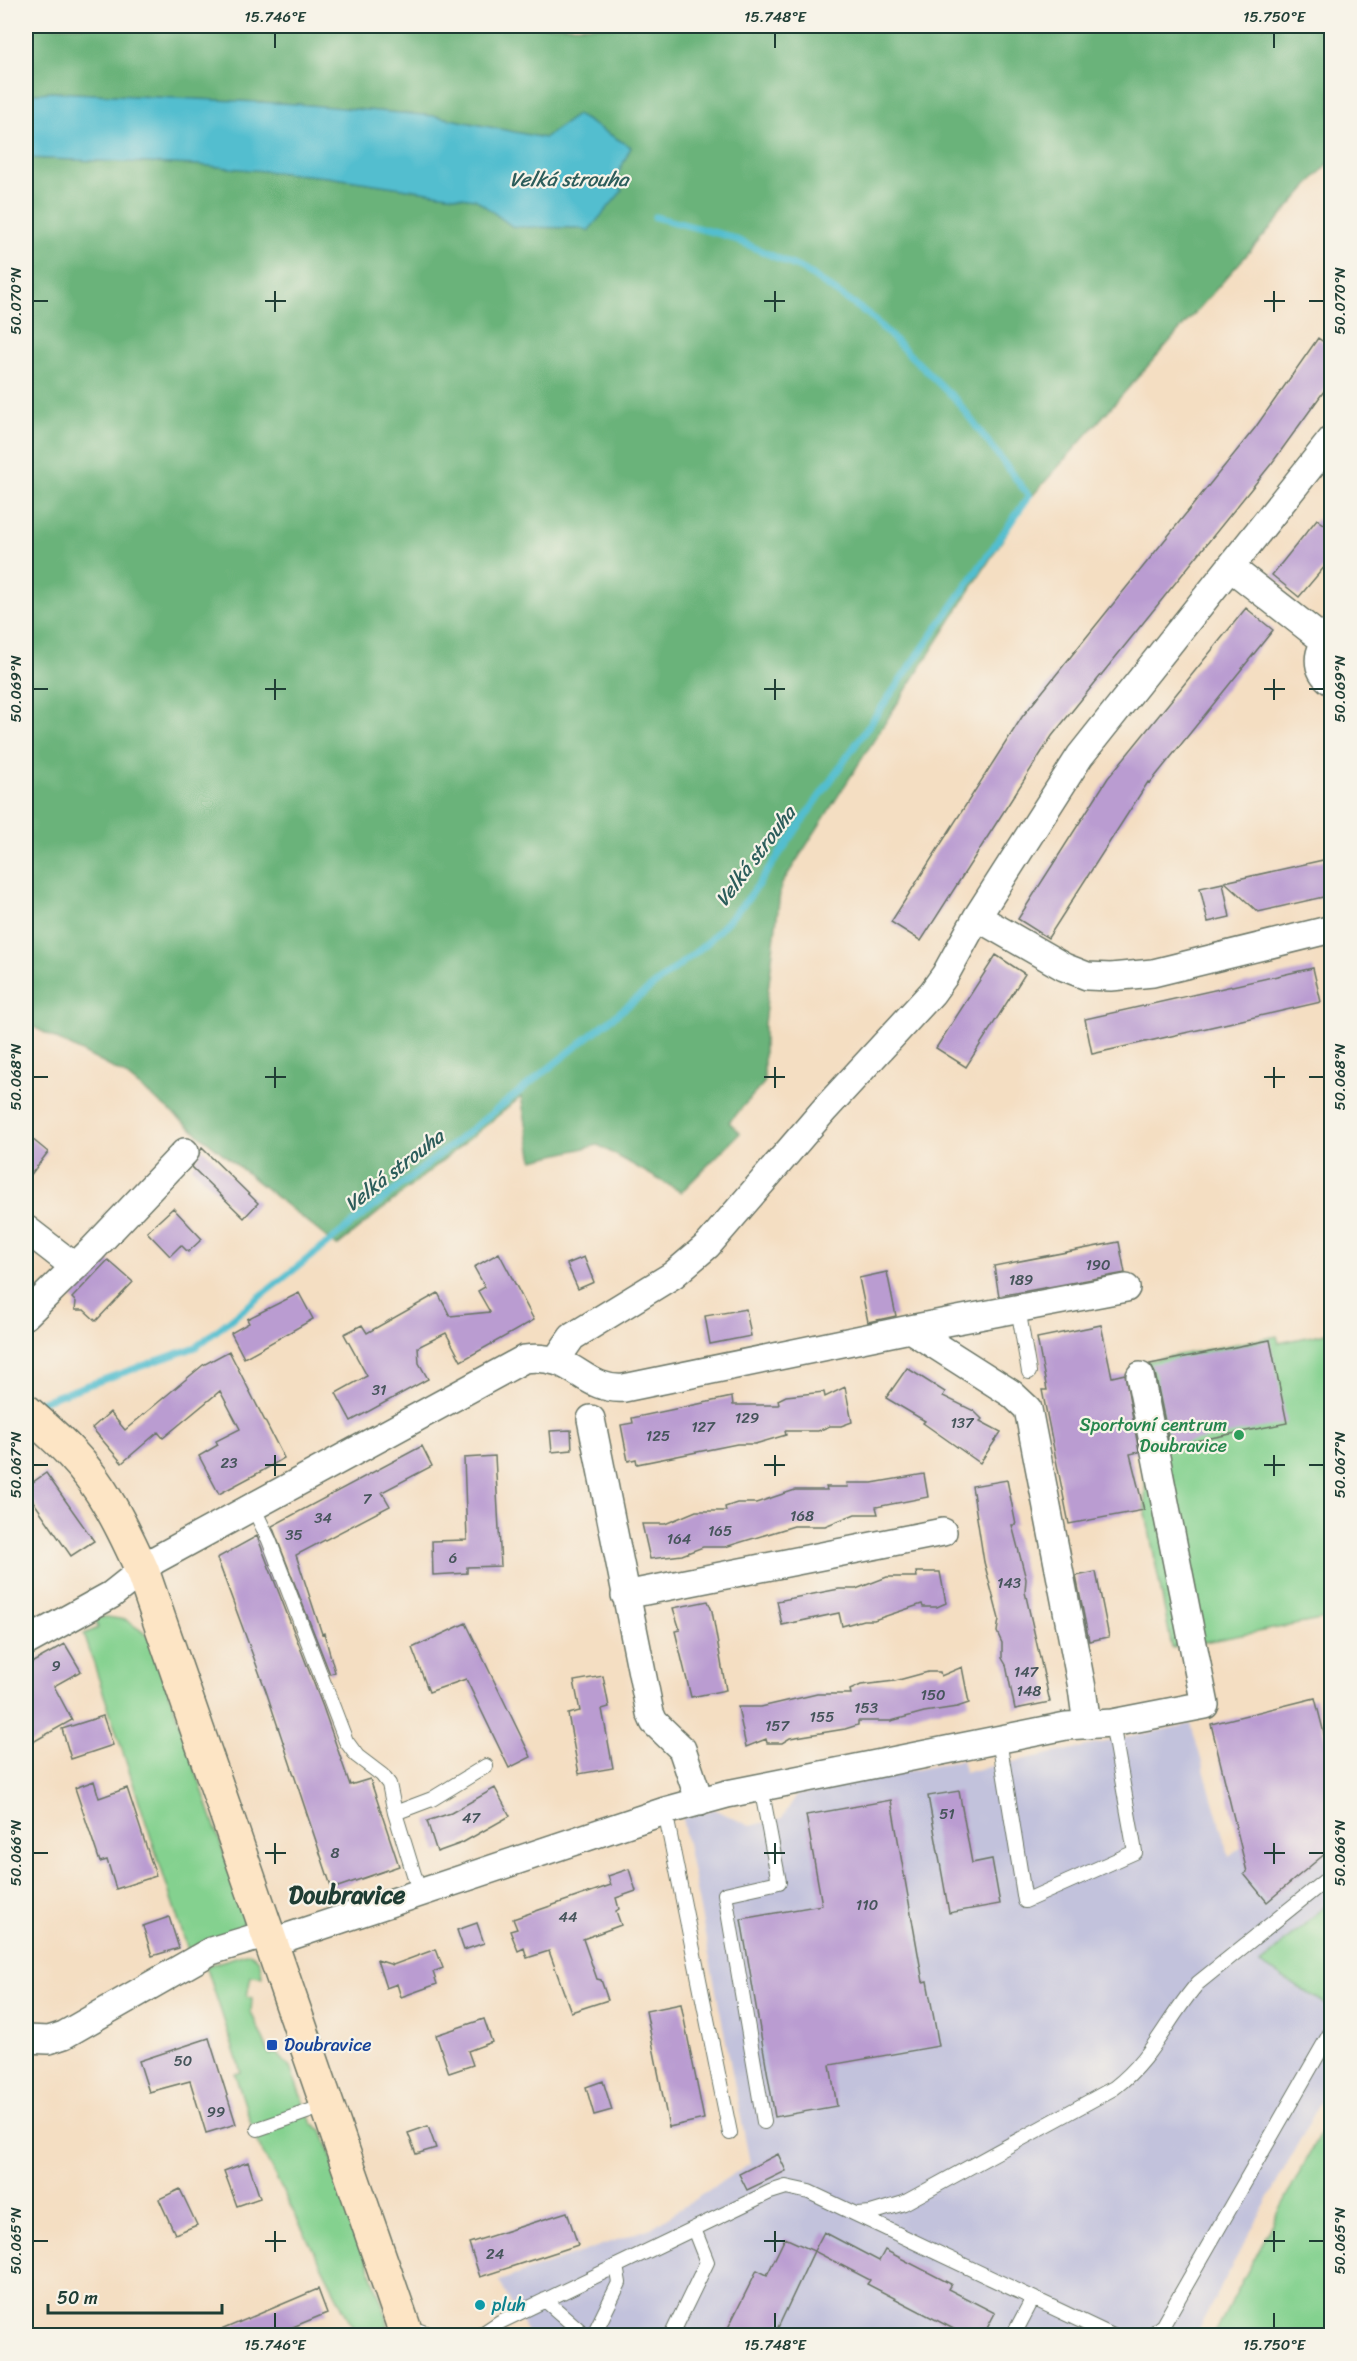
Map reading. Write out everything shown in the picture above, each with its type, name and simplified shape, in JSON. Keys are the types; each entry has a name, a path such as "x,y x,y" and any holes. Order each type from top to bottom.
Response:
{"street":[{"path":"556,1360 572,1337 673,1275 708,1245 825,1109 932,993 977,916 1080,756 1332,439"},
{"path":"1230,567 1329,640 1318,658 1320,667 1332,682"},
{"path":"977,916 1064,967 1087,976 1111,977 1153,973 1332,929"},
{"path":"26,1315 185,1152"},
{"path":"26,1229 75,1267"},
{"path":"26,1642 111,1595 155,1560 507,1367 535,1358 556,1360 578,1370 605,1388 624,1388 1126,1287"},
{"path":"910,1329 1011,1394 1028,1409 1082,1688 1100,1724"},
{"path":"26,2039 49,2040 64,2035 200,1957 420,1894 665,1811 761,1787 999,1740 1205,1705 1140,1376"},
{"path":"32,1417 71,1452 101,1491 142,1570 327,2105 415,2332"},
{"path":"591,1419 650,1713 654,1722 682,1749 700,1802"},
{"path":"625,1595 943,1532"}],"lane":[{"path":"1018,1308 1029,1372"},
{"path":"253,1507 269,1540 346,1741 357,1756 386,1778 420,1894"},
{"path":"999,1740 1025,1901 1135,1852 1100,1724"},
{"path":"395,1813 432,1799 486,1766"},
{"path":"761,1787 779,1882 725,1894 764,2122"},
{"path":"665,1811 730,2133"},
{"path":"855,2214 871,2213 904,2202 1114,2088 1143,2063 1183,2000 1198,1983 1332,1875"},
{"path":"1151,2336 1163,2325 1332,2030"},
{"path":"258,2129 327,2105"},
{"path":"479,2336 545,2300 786,2187 809,2192 1113,2336"},
{"path":"673,2332 707,2262 694,2229"},
{"path":"593,2336 619,2283 616,2266"},
{"path":"1013,2336 1032,2298"},
{"path":"545,2300 586,2336"}],"shaded area":[{"path":"1191,1724 1229,1857 1331,1775 1331,2082 1195,2335 528,2335 499,2281 651,2228 750,2163 682,1818 714,1809 750,1826 782,1818 797,1795 962,1760 965,1772"}],"green space":[{"path":"26,26 1331,26 1331,160 1026,503 781,885 764,1024 764,1083 729,1122 740,1133 681,1192 598,1145 533,1160 521,1097 337,1246 124,1074 26,1023 26,158 198,165 328,177 476,199 513,227 578,228 588,231 631,147 577,115 544,138 435,116 297,104 52,92 26,94"},
{"name":"Sportovní centrum Doubravice","path":"1331,1332 1331,1618 1172,1648 1145,1509 1146,1361 1277,1336 1279,1343"},
{"path":"95,1618 126,1620 150,1637 245,1915 241,1931 189,1953 84,1634 98,1628"},
{"path":"1331,1901 1331,2007 1260,1964"},
{"path":"249,1953 258,1960 262,1977 251,1976 247,1996 252,1998 251,2012 270,2055 277,2053 290,2068 312,2124 322,2130 387,2318 389,2335 357,2335 256,2139 235,2074 241,2072 206,1966"},
{"path":"1331,2113 1331,2335 1214,2335"}],"water":[{"name":"Velká strouha","path":"52,92 297,104 435,116 544,138 577,115 631,147 617,176 622,191 588,231 578,228 513,227 475,199 328,177 198,165 26,158 26,94"}],"building":[{"path":"1318,338 1332,348 1332,380 1272,463 1052,736 921,941 891,922 1022,717 1255,428"},
{"path":"1317,519 1332,530 1332,558 1299,597 1272,575"},
{"path":"1246,608 1273,630 1150,783 1148,782 1048,938 1018,919 1108,778"},
{"path":"1332,858 1332,895 1258,912 1225,882"},
{"path":"1223,883 1230,917 1208,922 1200,888"},
{"path":"996,955 1025,974 966,1067 936,1048"},
{"path":"1313,968 1321,1002 1092,1054 1085,1019"},
{"path":"26,1134 48,1152 26,1181"},
{"path":"202,1148 258,1203 244,1218 192,1167"},
{"path":"173,1208 202,1239 188,1252 181,1245 170,1256 147,1232"},
{"path":"1119,1242 1125,1273 999,1296 994,1266"},
{"path":"499,1253 534,1320 461,1361 446,1333 418,1347 419,1363 428,1379 351,1421 336,1393 367,1376 344,1334 362,1325 367,1333 438,1293 450,1316 490,1312 478,1291 485,1287 474,1267"},
{"path":"584,1257 594,1282 578,1289 567,1264"},
{"path":"108,1260 133,1282 96,1321 84,1310 75,1310 76,1302 72,1298"},
{"path":"887,1272 896,1316 868,1322 859,1278"},
{"path":"299,1293 313,1319 244,1358 231,1333 249,1323 247,1319"},
{"path":"746,1309 751,1336 710,1344 705,1316"},
{"path":"1101,1325 1112,1377 1125,1374 1139,1452 1130,1454 1144,1510 1069,1524 1042,1390 1047,1390 1037,1338"},
{"path":"1270,1340 1287,1423 1170,1446 1155,1373 1150,1364"},
{"path":"229,1351 284,1458 262,1471 219,1494 199,1456 218,1445 216,1441 240,1429 220,1391 163,1438 158,1432 122,1463 92,1428 110,1412 125,1430 203,1365"},
{"path":"907,1368 945,1392 943,1396 974,1411 982,1419 980,1421 1001,1432 980,1463 923,1423 925,1421 886,1398"},
{"path":"845,1387 852,1422 841,1426 830,1426 818,1431 785,1431 786,1435 755,1444 737,1444 637,1464 636,1459 628,1461 621,1425 633,1423 632,1418 732,1397 733,1405 779,1405 778,1400 786,1396 824,1392 825,1397"},
{"path":"571,1430 572,1450 552,1452 550,1431"},
{"path":"422,1446 432,1466 382,1492 390,1506 296,1555 322,1634 324,1633 335,1672 330,1674 272,1526"},
{"path":"495,1456 501,1566 467,1567 467,1573 433,1575 432,1541 467,1540 464,1458"},
{"path":"46,1473 94,1541 71,1556 26,1491 26,1487"},
{"path":"924,1474 928,1497 876,1507 878,1514 855,1514 825,1526 794,1526 725,1547 703,1547 682,1555 650,1559 642,1524 665,1524 696,1511 726,1511 725,1507 737,1503 756,1503 795,1490 827,1490 826,1487 848,1487 847,1483 872,1483"},
{"path":"1007,1480 1016,1525 1012,1525 1026,1579 1025,1592 1050,1702 1015,1709 1006,1665 1002,1658 1002,1643 997,1632 999,1619 984,1562 972,1486"},
{"path":"257,1536 323,1707 350,1785 370,1779 399,1866 332,1889 266,1691 217,1558"},
{"path":"916,1572 940,1572 946,1603 937,1607 923,1607 922,1604 874,1620 863,1620 842,1626 839,1613 782,1625 777,1601 839,1589 856,1589 887,1577 917,1577"},
{"path":"1096,1572 1109,1637 1089,1641 1076,1576"},
{"path":"708,1601 712,1611 726,1690 691,1697 675,1631 680,1630 673,1608"},
{"path":"466,1623 531,1757 509,1768 466,1679 429,1692 412,1648"},
{"path":"65,1644 81,1671 54,1686 72,1720 26,1746 26,1666"},
{"path":"962,1667 969,1703 891,1721 858,1721 858,1725 845,1729 790,1738 782,1743 767,1743 766,1739 746,1747 738,1707 761,1707 817,1694 851,1694 850,1690 861,1685 895,1681 928,1672 940,1672 941,1676"},
{"path":"603,1676 609,1707 602,1709 613,1768 579,1774 568,1714 580,1711 574,1681"},
{"path":"1315,1698 1332,1765 1332,1848 1267,1902 1244,1874 1247,1872 1211,1724"},
{"path":"103,1716 113,1745 71,1759 62,1729"},
{"path":"94,1781 99,1798 127,1788 156,1876 116,1889 107,1860 100,1862 75,1788"},
{"path":"495,1788 510,1816 462,1843 437,1852 427,1821 451,1813"},
{"path":"959,1791 972,1863 992,1859 1000,1904 949,1913 928,1796"},
{"path":"891,1800 923,1982 927,1981 939,2046 830,2065 837,2106 775,2117 741,1919 822,1905 806,1815"},
{"path":"629,1869 636,1891 616,1898 619,1909 616,1911 621,1925 583,1939 597,1979 601,1980 608,2000 571,2012 549,1951 527,1958 524,1948 518,1951 510,1931 517,1929 513,1919 611,1885 608,1876"},
{"path":"169,1917 179,1948 152,1956 143,1926"},
{"path":"477,1923 484,1943 464,1950 457,1930"},
{"path":"436,1949 443,1968 433,1972 437,1984 401,1997 397,1984 386,1988 377,1960 393,1965"},
{"path":"681,2004 704,2119 669,2127 646,2011"},
{"path":"484,2019 492,2042 468,2051 473,2065 449,2073 436,2035"},
{"path":"209,2038 236,2124 206,2133 190,2081 149,2092 139,2061"},
{"path":"603,2081 612,2110 594,2115 586,2087"},
{"path":"428,2126 436,2148 416,2154 408,2133"},
{"path":"778,2154 786,2171 747,2190 739,2174"},
{"path":"248,2162 260,2198 237,2206 224,2171"},
{"path":"180,2189 197,2225 175,2234 159,2199"},
{"path":"567,2212 578,2245 480,2277 469,2243"},
{"path":"824,2232 879,2261 885,2250 951,2284 948,2289 995,2313 983,2336 967,2336 867,2284 870,2280 814,2251"},
{"path":"785,2238 814,2251 774,2336 724,2336 757,2270 767,2275"},
{"path":"318,2289 327,2313 271,2336 207,2336"}],"waterway":[{"name":"Velká strouha","path":"34,1404 196,1347 706,944 748,899 1029,496 957,401 868,314 804,270 728,236 655,217"}],"place":[{"name":"Sportovní centrum Doubravice","path":"1239,1435"},
{"name":"Doubravice","path":"272,2045"},
{"name":"pluh","path":"480,2305"}],"district":[{"name":"Doubravice","path":"347,1895"}]}
